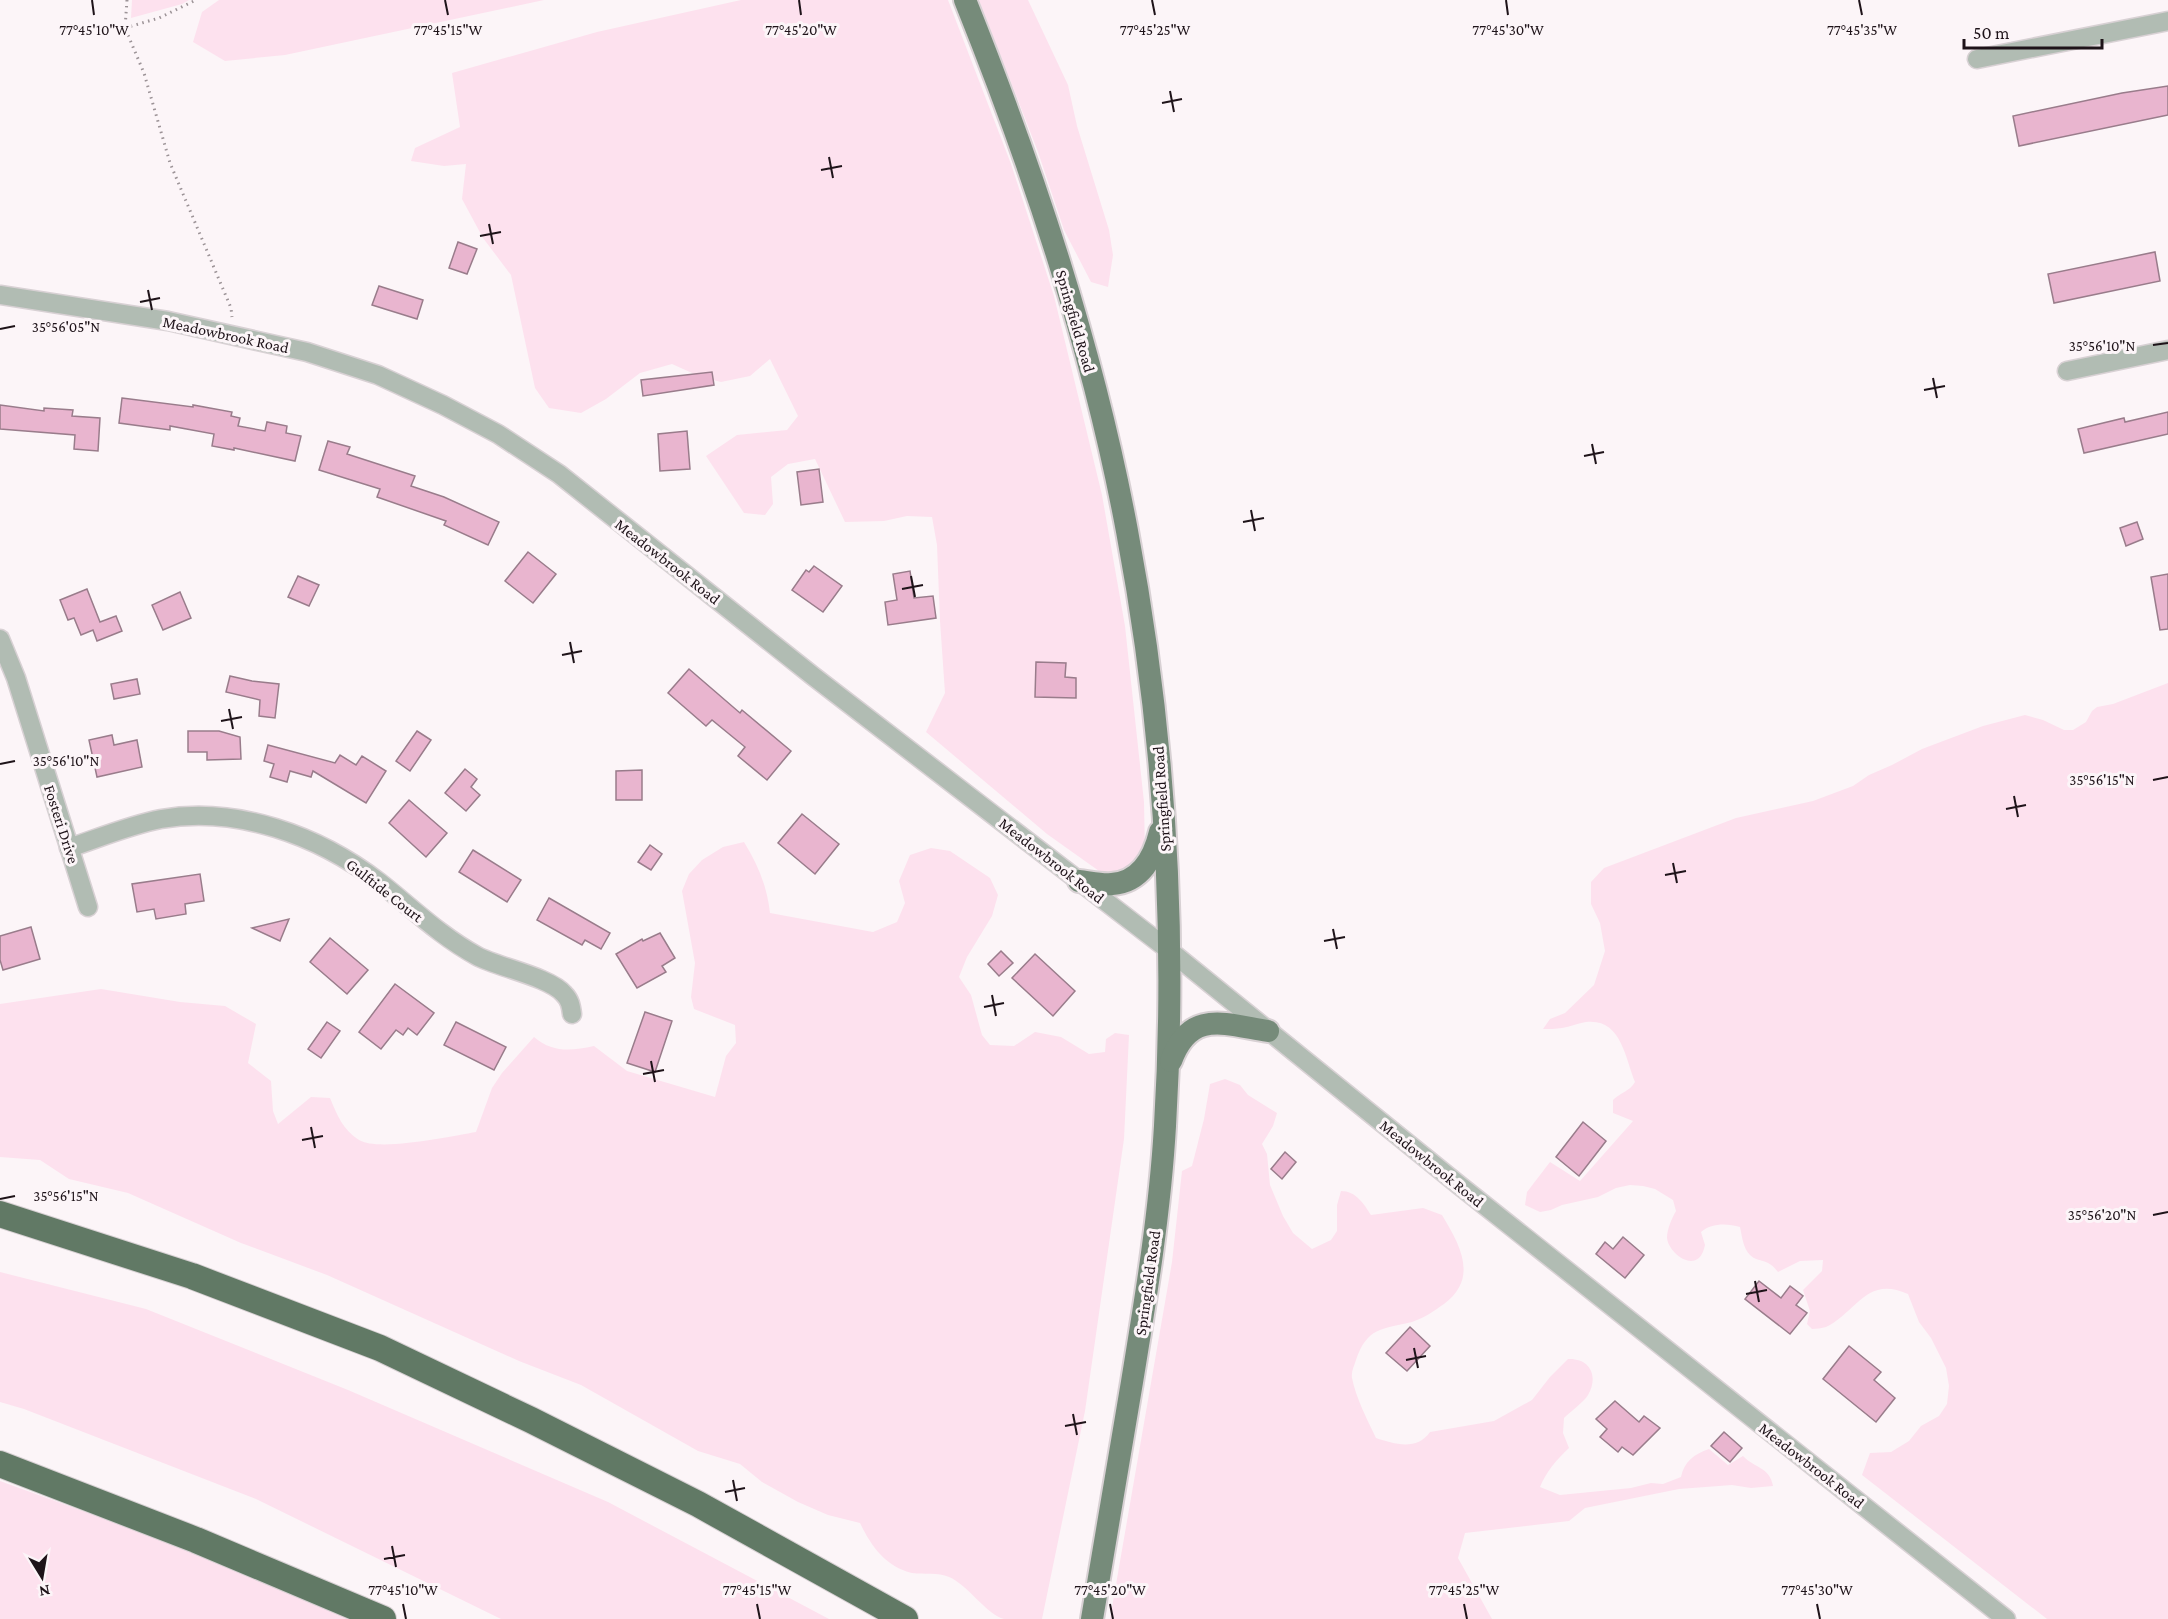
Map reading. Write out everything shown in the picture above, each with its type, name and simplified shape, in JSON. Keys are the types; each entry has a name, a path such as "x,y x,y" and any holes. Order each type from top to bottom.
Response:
{"highway":[{"path":"0,1214 192,1276 380,1348 531,1420 698,1504 905,1619"},
{"path":"0,1464 196,1540 383,1619"}],"main road":[{"name":"Springfield Road","path":"965,0 1051,234 1110,448 1144,632 1164,816 1170,951 1165,1127 1148,1279 1092,1619"},
{"path":"1079,881 1111,885 1124,882 1138,874 1150,862 1164,816"},
{"path":"1167,1074 1179,1042 1195,1027 1212,1024 1268,1031"}],"street":[{"path":"1977,60 2168,21"},
{"name":"Meadowbrook Road","path":"0,294 168,321 307,352 378,375 443,405 498,434 559,474 813,676 1170,951 1485,1206 2006,1619"},
{"path":"2067,371 2168,350"},
{"name":"Fosteri Drive","path":"0,639 16,678 88,907"},
{"name":"Gulftide Court","path":"69,848 161,819 230,818 268,825 304,838 341,856 378,881 423,920 478,957 517,970 562,991 570,1002 572,1014"}],"path":[{"path":"127,0 125,28 144,73 170,164 231,308 232,334"},
{"path":"125,28 159,18 196,0"}],"shaded area":[{"path":"132,0 189,0 131,18"},
{"path":"219,0 544,0 285,55 225,61 193,42 202,12"},
{"path":"741,0 948,0 1011,164 1054,296 1102,495 1125,626 1144,802 1145,853 1133,869 1116,874 1099,871 1047,834 926,732 945,693 937,545 932,517 907,516 884,521 845,522 815,459 788,464 771,477 773,504 765,515 744,513 706,456 737,435 787,430 798,416 770,359 750,376 721,382 701,377 672,364 640,373 606,399 581,413 549,408 535,388 511,275 483,238 462,199 466,164 444,166 411,161 415,148 460,127 452,73 597,32"},
{"path":"979,0 1028,0 1068,85 1077,126 1109,230 1113,255 1108,287 1091,282 1064,230 1038,152"},
{"path":"2168,683 2168,1619 2047,1619 1862,1475 1870,1453 1891,1452 1909,1441 1921,1426 1939,1416 1947,1404 1949,1386 1946,1368 1931,1338 1919,1322 1908,1294 1894,1289 1872,1292 1826,1327 1812,1329 1807,1324 1810,1311 1803,1290 1822,1271 1823,1260 1800,1261 1778,1272 1770,1264 1750,1255 1744,1245 1740,1227 1725,1224 1714,1225 1701,1232 1705,1245 1701,1255 1694,1261 1684,1259 1674,1252 1667,1238 1671,1220 1676,1211 1673,1200 1655,1189 1643,1186 1630,1185 1616,1188 1598,1197 1540,1212 1525,1205 1527,1192 1550,1162 1580,1181 1633,1121 1613,1113 1613,1100 1635,1082 1620,1041 1614,1033 1607,1026 1598,1022 1543,1029 1550,1019 1565,1013 1594,985 1605,951 1600,923 1591,904 1591,882 1604,868 1736,818 1813,801 1853,786 1869,775 1922,749 1983,726 2025,715 2064,730 2073,730 2086,722 2097,707 2113,704"},
{"path":"744,842 761,876 770,913 873,932 897,922 905,903 899,881 910,855 931,848 950,851 990,878 998,895 992,916 967,957 959,977 971,995 982,1035 990,1045 1014,1046 1035,1032 1061,1037 1089,1054 1105,1052 1106,1039 1115,1033 1129,1035 1124,1139 1085,1411 1042,1619 1004,1619 991,1612 963,1586 949,1577 912,1573 894,1566 874,1547 860,1523 828,1515 798,1502 762,1482 740,1464 698,1451 581,1385 519,1361 327,1275 241,1243 128,1193 69,1179 40,1160 0,1157 0,1004 101,989 180,1002 225,1006 256,1024 248,1063 271,1081 273,1111 278,1124 311,1097 330,1098 349,1132 359,1140 369,1143 398,1144 476,1132 492,1088 502,1073 534,1037 555,1048 578,1049 594,1046 627,1071 715,1097 726,1056 736,1043 735,1025 694,1009 691,997 695,963 682,891 689,874 702,860 723,847"},
{"path":"1225,1079 1240,1085 1248,1095 1277,1113 1273,1126 1262,1144 1267,1154 1270,1185 1293,1233 1312,1249 1331,1240 1337,1231 1337,1205 1341,1191 1355,1196 1371,1215 1423,1208 1442,1215 1460,1249 1463,1272 1461,1283 1455,1294 1433,1312 1421,1318 1377,1331 1365,1341 1360,1349 1352,1378 1359,1401 1376,1438 1398,1444 1412,1444 1425,1438 1430,1432 1494,1421 1532,1400 1568,1359 1576,1359 1587,1365 1593,1381 1588,1395 1564,1418 1563,1433 1569,1448 1552,1466 1540,1487 1560,1495 1631,1488 1651,1483 1663,1484 1681,1477 1690,1459 1709,1449 1728,1465 1743,1456 1769,1475 1773,1486 1751,1488 1732,1485 1679,1489 1585,1508 1569,1521 1465,1533 1458,1558 1492,1619 1110,1619 1172,1262 1182,1171 1192,1166 1210,1084"},
{"path":"0,1272 146,1309 348,1390 608,1502 829,1619 501,1619 256,1499 24,1409 0,1402"},
{"path":"0,1481 196,1552 359,1619 0,1619"}],"building":[{"path":"2168,86 2168,115 2019,146 2013,116 2122,93"},
{"path":"458,242 477,249 467,274 449,268"},
{"path":"2155,252 2160,281 2054,303 2048,274"},
{"path":"379,286 423,300 417,319 372,305"},
{"path":"712,372 714,385 643,396 641,380"},
{"path":"122,398 193,407 193,405 232,412 231,416 240,418 238,426 265,431 267,422 287,426 286,433 301,436 295,461 234,448 234,450 212,446 214,434 170,426 170,430 119,423"},
{"path":"0,405 44,411 44,408 73,410 72,416 100,418 98,451 74,449 75,435 0,429"},
{"path":"2168,412 2168,434 2084,453 2078,429 2124,418 2125,422"},
{"path":"687,431 690,469 660,471 658,434"},
{"path":"328,441 350,447 347,454 415,476 411,486 444,497 499,522 488,545 444,525 446,521 377,497 380,489 319,470"},
{"path":"819,469 823,502 801,505 797,472"},
{"path":"2137,522 2143,539 2126,546 2120,528"},
{"path":"528,552 556,574 533,603 505,581"},
{"path":"814,566 842,586 823,612 792,590 806,570 809,572"},
{"path":"910,571 914,598 933,596 936,618 888,625 885,602 897,600 893,574"},
{"path":"2168,574 2168,629 2160,630 2151,577"},
{"path":"298,576 319,585 309,606 288,597"},
{"path":"87,589 100,622 116,616 122,631 97,641 93,630 81,635 74,618 68,620 60,600"},
{"path":"180,592 191,618 163,630 152,605"},
{"path":"1036,662 1066,663 1065,677 1076,678 1076,698 1035,697"},
{"path":"689,669 740,713 742,710 791,751 767,780 738,756 745,747 712,720 706,726 668,693"},
{"path":"230,676 279,684 275,718 259,716 260,700 226,692"},
{"path":"137,679 140,694 114,699 111,684"},
{"path":"188,731 219,731 240,737 241,759 207,760 207,752 188,752"},
{"path":"417,731 431,740 410,771 396,761"},
{"path":"112,735 114,745 137,740 142,767 97,777 89,740"},
{"path":"268,745 335,763 340,755 356,765 362,756 386,771 366,803 313,771 311,777 290,771 287,782 270,777 274,764 264,761"},
{"path":"465,769 477,779 471,787 480,795 466,811 445,793"},
{"path":"642,770 642,800 616,800 616,771"},
{"path":"409,800 447,833 426,857 389,823"},
{"path":"802,814 839,844 815,874 778,843"},
{"path":"650,845 662,854 651,870 638,862"},
{"path":"473,850 521,880 507,902 459,872"},
{"path":"200,874 204,901 185,904 186,914 156,919 154,909 137,912 132,884"},
{"path":"549,898 610,933 601,949 585,940 582,945 537,920"},
{"path":"289,919 280,941 252,928"},
{"path":"31,927 40,959 3,970 0,960 0,936"},
{"path":"660,933 675,958 662,966 666,972 637,988 616,954 642,939 643,941"},
{"path":"330,938 368,970 347,994 310,962"},
{"path":"1001,951 1013,963 999,976 988,964"},
{"path":"1035,954 1075,991 1053,1016 1012,978"},
{"path":"395,984 434,1013 417,1035 408,1028 403,1035 396,1030 381,1049 359,1032"},
{"path":"645,1012 672,1021 655,1072 627,1063"},
{"path":"327,1022 340,1031 321,1058 308,1049"},
{"path":"456,1022 506,1047 494,1070 444,1045"},
{"path":"1583,1122 1606,1141 1579,1176 1556,1157"},
{"path":"1285,1152 1296,1162 1282,1179 1271,1169"},
{"path":"1623,1237 1644,1255 1625,1278 1596,1254 1605,1242 1613,1249"},
{"path":"1759,1281 1781,1298 1790,1286 1803,1296 1796,1305 1807,1313 1790,1334 1745,1299"},
{"path":"1410,1327 1430,1346 1407,1371 1386,1353"},
{"path":"1849,1346 1881,1372 1874,1380 1895,1398 1876,1422 1823,1379"},
{"path":"1615,1401 1639,1422 1644,1416 1660,1428 1633,1455 1622,1447 1618,1452 1600,1437 1607,1429 1596,1419"},
{"path":"1724,1432 1742,1448 1730,1462 1711,1446"}]}
